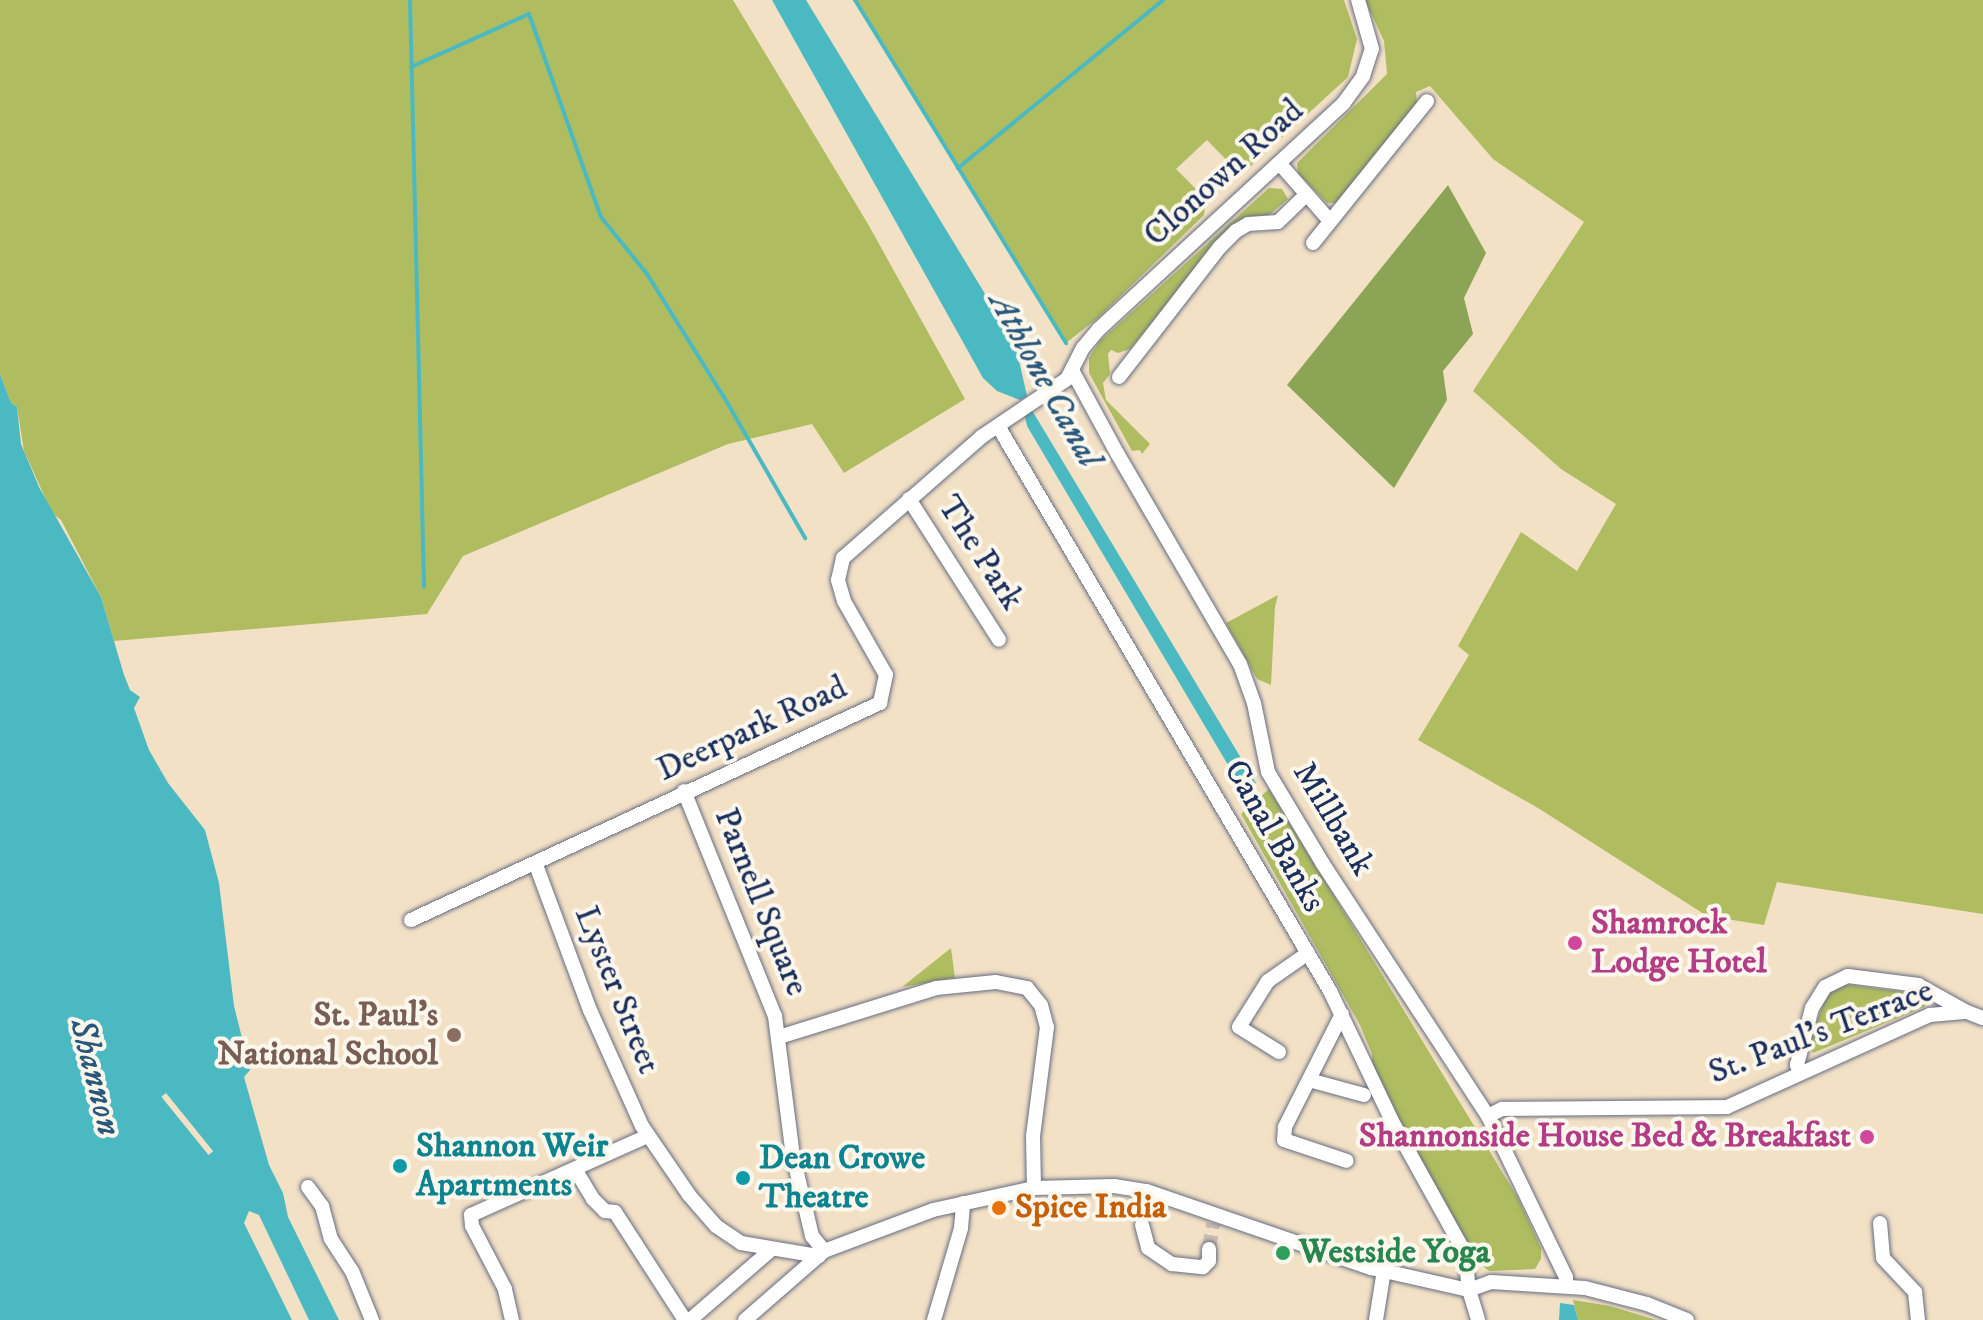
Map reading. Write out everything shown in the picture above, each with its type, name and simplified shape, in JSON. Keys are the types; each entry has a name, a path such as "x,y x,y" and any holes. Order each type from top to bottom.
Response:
{"street":[{"name":"Clonown Road","path":"1073,372 1083,348 1099,329 1343,104 1363,76 1372,49 1358,0"},
{"path":"1313,243 1427,101"},
{"path":"1280,164 1330,221"},
{"path":"1119,377 1236,231 1248,224 1278,222 1305,196"},
{"name":"Deerpark Road","path":"411,920 536,865 684,791 880,703 886,675 844,601 838,580 843,558 1004,421 1063,383 1073,372"},
{"name":"Millbank","path":"1073,372 1240,664 1254,703 1268,772 1323,864 1488,1116 1566,1277 1563,1285"},
{"name":"Canal Banks","path":"1004,421 1342,1014 1388,1114 1465,1253 1469,1290 1478,1320"},
{"name":"The Park","path":"909,499 999,640"},
{"name":"Parnell Square","path":"684,791 775,1016 787,1112 804,1204 812,1236 822,1253"},
{"name":"Lyster Street","path":"536,865 590,1010 648,1136 689,1195 716,1226 741,1243 822,1253"},
{"path":"1279,1052 1239,1027 1268,981 1308,953"},
{"path":"1800,1073 1797,1065 1812,1008 1825,987 1848,976 1918,985 1967,1012"},
{"name":"Parnell Square","path":"779,1037 921,991 956,985 1021,984 1031,991 1041,1005 1047,1027 1033,1136 1034,1188"},
{"name":"St. Paul's Terrace","path":"1488,1116 1502,1109 1727,1107 1930,1015 1967,1012 1983,1018"},
{"path":"1342,1014 1285,1127 1284,1140 1347,1161"},
{"path":"1309,1080 1364,1095"},
{"path":"512,1320 505,1289 470,1217 648,1136"},
{"path":"575,1169 593,1199 605,1211 615,1212 687,1320 772,1249"},
{"path":"745,1320 822,1253 901,1220 1034,1188 1114,1186 1384,1270 1469,1290 1491,1282 1602,1290 1687,1320"},
{"path":"308,1187 322,1206 331,1239 352,1271 372,1320"},
{"path":"934,1320 961,1228 963,1203"},
{"path":"1880,1223 1883,1258 1915,1292 1918,1320"},
{"path":"1142,1225 1148,1248 1172,1264 1203,1267 1209,1261 1209,1249"},
{"path":"1376,1320 1384,1270"}],"green space":[{"path":"0,0 733,0 868,224 965,399 844,473 812,424 728,444 463,556 427,614 114,641 101,597 61,520 52,513 24,451 17,407 11,403 0,374"},
{"path":"855,0 1344,0 1357,39 1348,77 1241,175 1207,140 1176,169 1206,199 1204,215 1099,317 1066,343"},
{"path":"1365,0 1983,0 1983,914 1777,882 1764,925 1707,916 1538,808 1418,740 1469,655 1458,646 1521,532 1577,571 1616,504 1561,469 1473,391 1584,222 1493,159 1430,86 1416,92 1417,103 1336,203 1327,203 1298,173 1297,163 1387,74 1384,41"},
{"path":"1448,185 1486,253 1464,298 1473,334 1443,371 1447,400 1394,488 1287,385"},
{"path":"1269,188 1282,189 1288,199 1269,215 1261,216 1261,220 1235,223 1130,349 1118,353 1111,350 1108,354 1110,374 1103,383 1106,400 1150,444 1142,454 1140,450 1132,451 1089,373 1089,358 1100,341"},
{"path":"1278,595 1271,685 1257,679 1226,623"},
{"path":"1269,789 1518,1198 1541,1248 1541,1259 1535,1269 1489,1271 1478,1262 1413,1151 1372,1067 1372,1054 1360,1025 1241,814"},
{"path":"951,948 955,978 902,987"},
{"path":"1842,984 1927,995 1929,1000 1924,1007 1813,1053 1809,1044 1827,994"},
{"path":"1573,1300 1610,1306 1656,1320 1578,1320"}],"water":[{"path":"772,0 806,0 1015,343 1027,396 1020,400 997,391 983,378"},
{"name":"Shannon","path":"0,374 11,403 17,407 21,444 39,487 101,597 124,675 130,690 140,697 134,708 149,750 168,783 205,830 219,883 234,1006 250,1070 244,1077 269,1165 283,1193 288,1217 339,1320 0,1320"},
{"path":"1030,407 1256,783 1244,792 1027,426 1024,412"},
{"path":"1560,1303 1574,1305 1578,1320 1559,1320"}],"pier":[{"path":"166,1093 213,1151 209,1155 161,1097"},
{"path":"249,1211 259,1215 309,1320 292,1320 244,1223"}],"waterway":[{"path":"410,0 424,587"},
{"name":"Athlone Canal","path":"855,0 1066,343"},
{"path":"958,168 1163,0"},
{"path":"411,67 529,14 601,217 647,274 724,397 805,538"}],"tunnel":[{"path":"1142,1225 1146,1206"},
{"path":"1209,1249 1213,1223"}],"place":[{"name":"Shamrock Lodge Hotel","path":"1575,943"},
{"name":"St. Paul's National School","path":"454,1035"},
{"name":"Shannonside House Bed & Breakfast","path":"1867,1137"},
{"name":"Shannon Weir Apartments","path":"400,1166"},
{"name":"Dean Crowe Theatre","path":"743,1178"},
{"name":"Spice India","path":"999,1208"},
{"name":"Westside Yoga","path":"1283,1253"}]}
